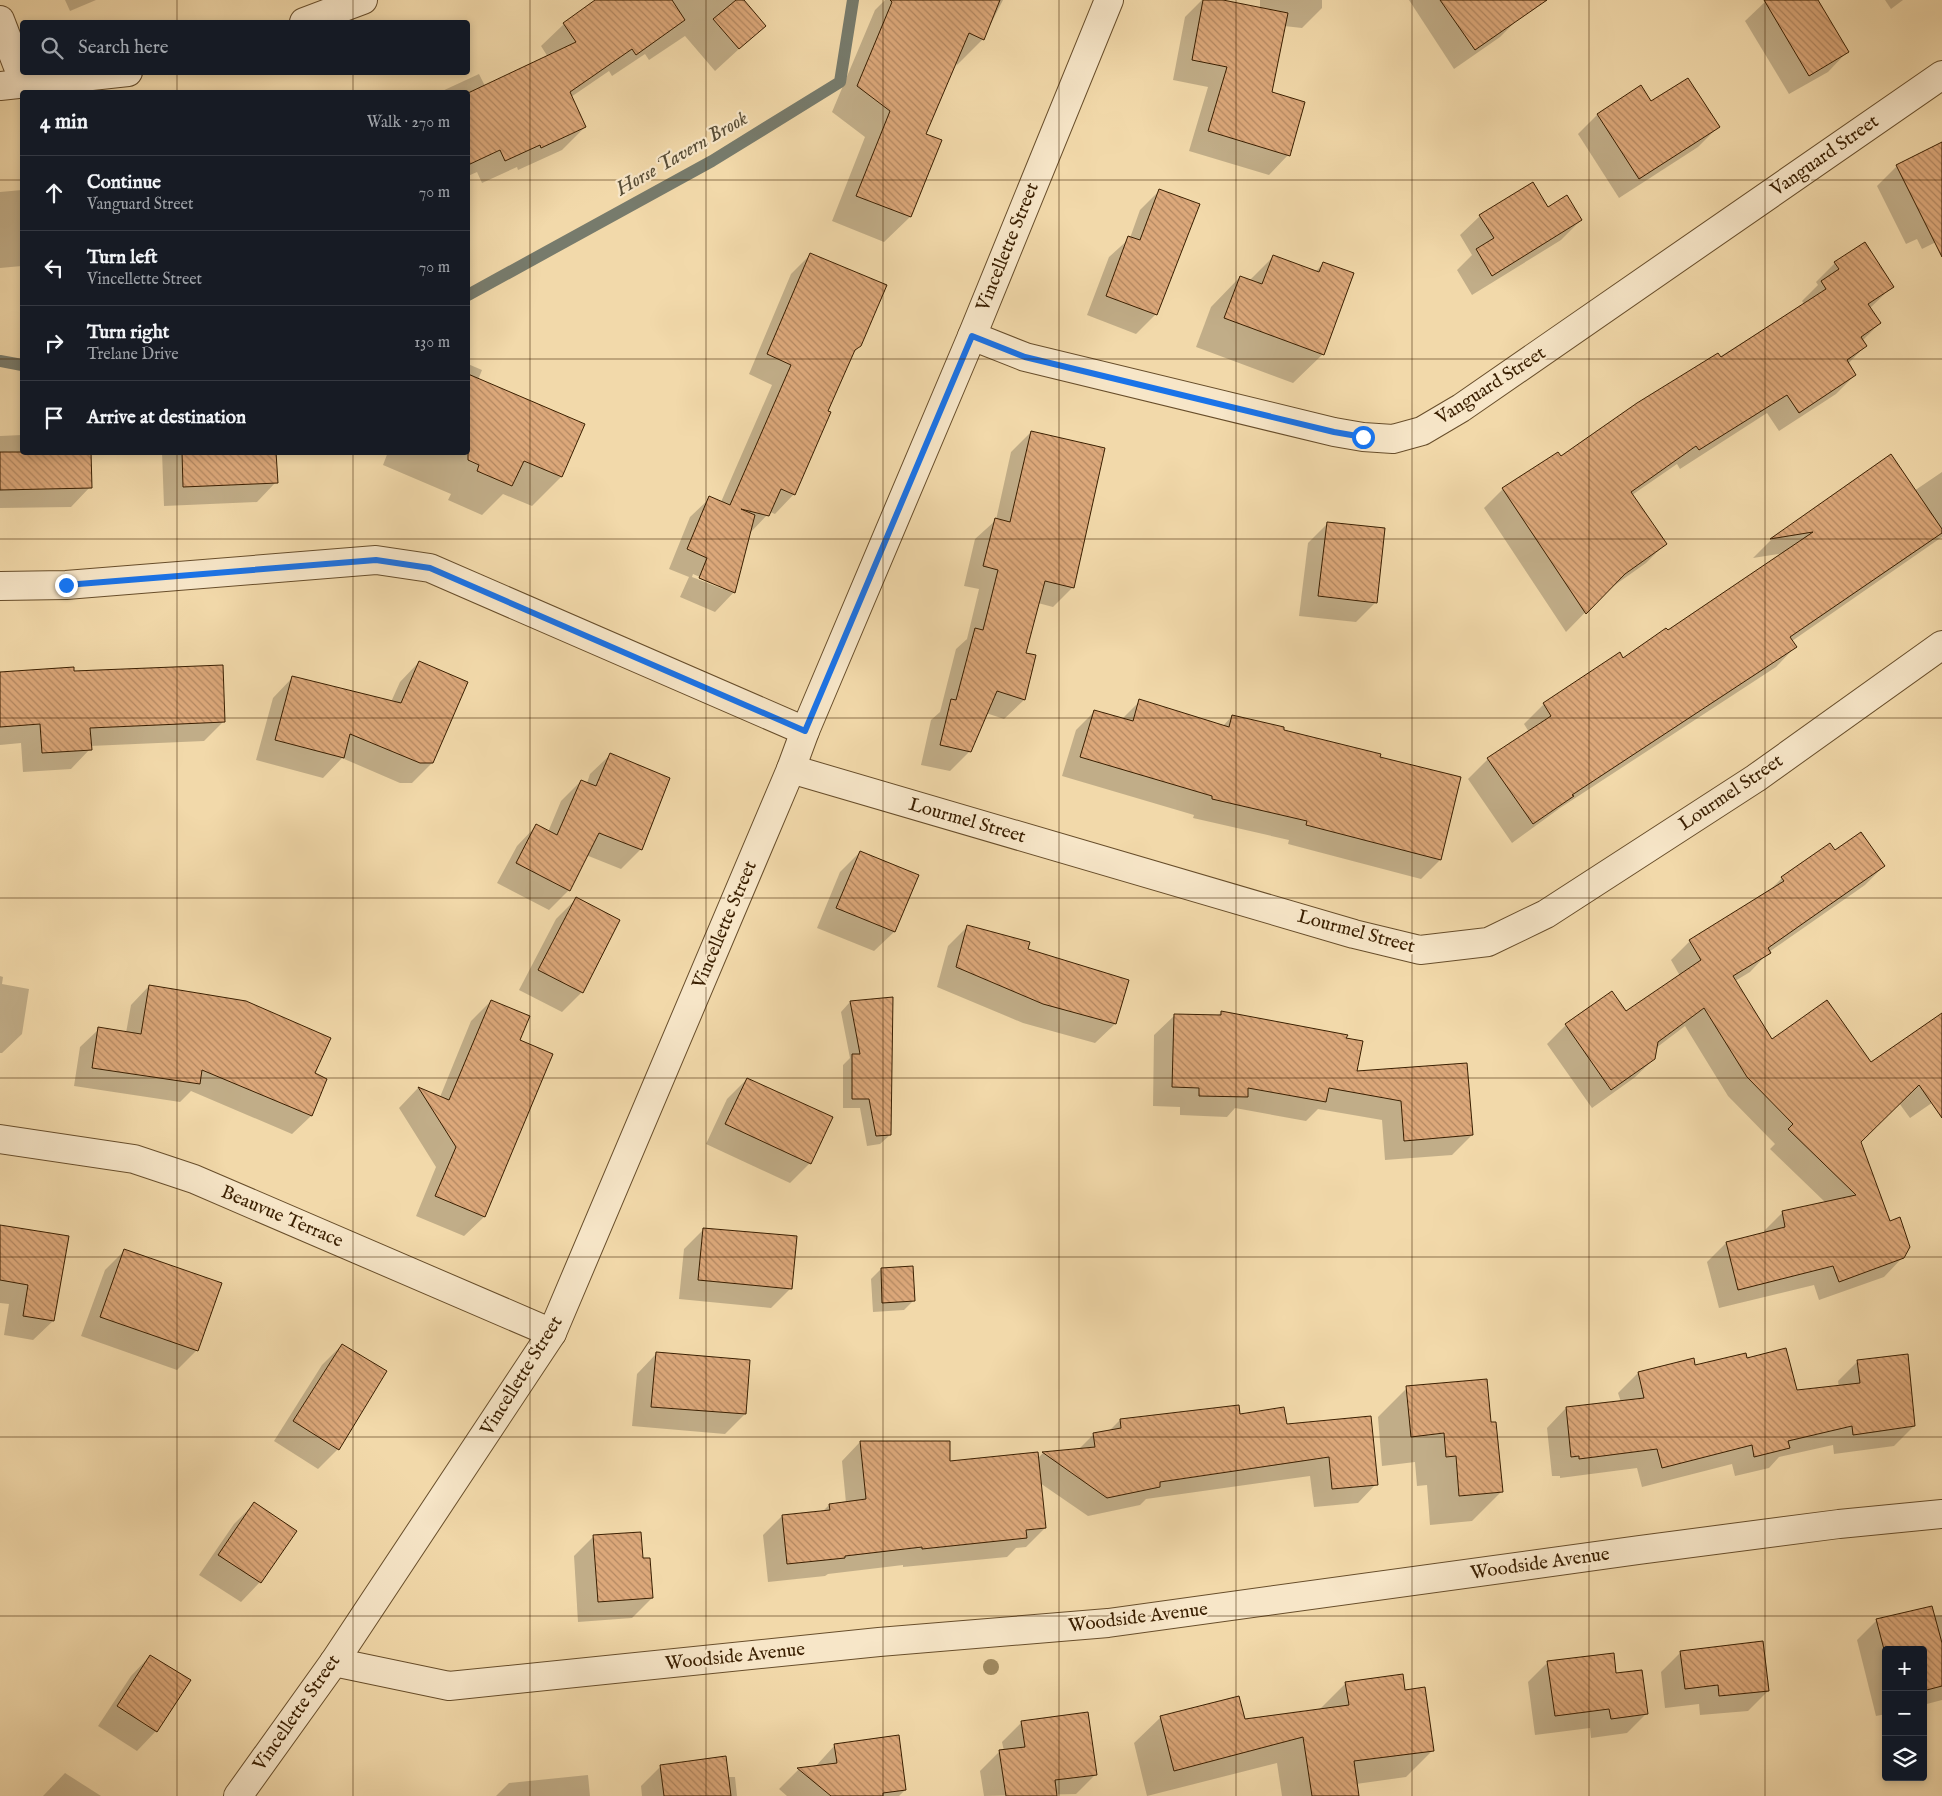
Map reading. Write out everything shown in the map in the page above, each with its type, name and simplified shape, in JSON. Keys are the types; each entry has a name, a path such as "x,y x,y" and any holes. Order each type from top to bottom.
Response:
{"street":[{"path":"309,20 363,0"},
{"name":"Vincellette Street","path":"238,1796 334,1662 552,1334 972,336 1109,0"},
{"path":"0,20 12,86 103,75"},
{"name":"Vanguard Street","path":"972,336 1025,357 1334,432 1393,439 1422,431 1461,408 1942,74"},
{"path":"0,586 66,585 376,560 430,568 805,731"},
{"name":"Lourmel Street","path":"791,769 1420,950 1488,942 1546,914 1756,778 1942,644"},
{"name":"Beauvue Terrace","path":"0,1139 134,1159 194,1179 552,1334"},
{"name":"Woodside Avenue","path":"334,1662 450,1686 879,1642 1108,1623 1838,1524 1942,1514"}],"building":[{"path":"595,0 672,0 685,20 636,55 632,49 570,92 586,127 541,148 540,145 505,161 500,150 470,164 470,92 576,42 563,23"},
{"path":"736,0 744,0 766,26 739,49 713,19"},
{"path":"890,0 1000,0 984,40 969,33 926,134 942,140 911,217 856,196 890,111 857,86 892,2"},
{"path":"1203,0 1223,0 1288,13 1272,92 1305,102 1290,156 1208,131 1227,67 1192,60"},
{"path":"1440,0 1547,0 1475,50"},
{"path":"1764,0 1818,0 1849,52 1809,76"},
{"path":"1688,78 1720,127 1639,179 1597,114 1641,85 1651,101"},
{"path":"1942,142 1942,257 1896,165"},
{"path":"1533,182 1548,207 1567,195 1582,220 1492,276 1476,249 1494,238 1479,215"},
{"path":"1159,189 1200,204 1157,315 1106,296 1128,236 1140,240"},
{"path":"1865,242 1894,287 1868,304 1881,323 1861,337 1867,346 1847,360 1856,375 1799,413 1787,395 1699,450 1696,446 1631,492 1667,544 1625,574 1586,614 1502,488 1558,452 1561,456 1637,403 1718,353 1721,357 1826,289 1821,281 1839,269 1834,262"},
{"path":"810,253 887,285 861,346 855,350 828,411 831,412 795,495 781,489 769,516 741,509 755,515 735,593 699,578 707,558 687,549 709,496 730,505 791,365 767,354"},
{"path":"1273,255 1319,272 1323,262 1354,273 1324,355 1224,318 1240,276 1262,284"},
{"path":"470,375 585,424 562,477 524,461 512,486 477,471 479,465 468,460 468,455 470,455"},
{"path":"1031,431 1105,448 1074,588 1045,581 1026,653 1036,655 1025,700 997,691 971,752 940,745 951,699 956,700 975,628 983,630 998,570 983,566 995,518 1010,522"},
{"path":"0,452 20,452 20,455 91,455 92,488 0,490"},
{"path":"1891,454 1942,529 1942,533 1790,637 1797,647 1572,795 1574,796 1533,824 1487,758 1551,716 1543,703 1620,652 1623,658 1666,628 1668,630 1813,532 1770,539"},
{"path":"182,455 276,455 278,483 183,487"},
{"path":"1327,522 1385,528 1377,603 1318,596"},
{"path":"419,661 468,682 433,763 420,763 350,734 344,758 275,740 292,676 401,703"},
{"path":"223,665 225,722 90,728 92,750 42,753 40,724 0,727 0,672 74,667 74,671"},
{"path":"1139,699 1229,727 1232,715 1284,727 1284,730 1381,754 1380,757 1461,777 1441,860 1306,825 1307,821 1212,799 1212,796 1080,757 1094,710 1133,721"},
{"path":"610,753 670,778 642,850 599,833 570,891 516,863 536,824 557,835 581,780 596,786"},
{"path":"1861,832 1885,866 1768,948 1771,953 1733,976 1772,1039 1827,1000 1871,1062 1942,1013 1942,1118 1919,1085 1861,1142 1890,1221 1900,1217 1910,1247 1904,1258 1839,1282 1833,1266 1738,1290 1726,1242 1785,1227 1782,1211 1856,1195 1788,1129 1793,1124 1747,1077 1704,1008 1658,1042 1655,1059 1611,1090 1565,1024 1612,991 1626,1011 1701,960 1689,940 1784,881 1781,877 1830,843 1835,850"},
{"path":"860,851 919,875 895,932 836,908"},
{"path":"576,897 620,920 583,993 538,970"},
{"path":"967,925 1030,942 1028,949 1129,980 1116,1024 1043,1004 956,967"},
{"path":"149,985 246,1001 331,1038 315,1073 327,1079 312,1116 202,1070 200,1084 92,1068 98,1027 141,1034"},
{"path":"893,997 891,1135 876,1136 869,1099 852,1099 852,1054 860,1054 850,1001"},
{"path":"491,1000 530,1016 520,1040 553,1054 485,1217 435,1196 456,1147 418,1087 449,1100"},
{"path":"1221,1011 1348,1035 1346,1038 1363,1041 1357,1071 1467,1063 1473,1135 1404,1141 1401,1101 1329,1088 1326,1102 1248,1088 1248,1097 1199,1096 1199,1088 1172,1087 1174,1014 1221,1015"},
{"path":"747,1078 833,1117 811,1164 725,1124"},
{"path":"0,1225 69,1236 54,1321 23,1316 28,1285 0,1280"},
{"path":"703,1228 797,1236 792,1289 698,1280"},
{"path":"124,1249 222,1283 198,1351 100,1317"},
{"path":"913,1266 915,1301 882,1303 881,1268"},
{"path":"342,1344 387,1371 339,1450 293,1421"},
{"path":"1786,1348 1797,1390 1860,1383 1857,1360 1908,1354 1915,1426 1853,1435 1852,1426 1788,1441 1790,1448 1754,1457 1752,1445 1662,1468 1657,1449 1579,1459 1579,1456 1571,1457 1566,1407 1644,1398 1638,1372 1694,1358 1695,1365 1746,1353 1747,1358"},
{"path":"656,1352 750,1360 746,1414 651,1407"},
{"path":"1487,1379 1491,1422 1496,1422 1503,1492 1459,1496 1456,1456 1446,1457 1444,1433 1411,1437 1406,1386"},
{"path":"1239,1405 1240,1414 1284,1407 1287,1424 1371,1416 1378,1485 1332,1489 1329,1457 1160,1482 1160,1487 1107,1498 1042,1452 1095,1447 1093,1433 1121,1428 1120,1419"},
{"path":"860,1441 950,1441 950,1461 1038,1452 1046,1528 1026,1530 1027,1538 922,1549 922,1547 787,1564 782,1515 830,1510 829,1504 866,1499"},
{"path":"254,1502 297,1531 261,1583 218,1555"},
{"path":"641,1532 643,1558 650,1558 653,1598 598,1602 593,1535"},
{"path":"1932,1606 1942,1643 1942,1686 1927,1690 1927,1646 1883,1646 1876,1619"},
{"path":"1763,1641 1769,1691 1719,1696 1718,1685 1685,1689 1680,1651"},
{"path":"1614,1653 1616,1673 1642,1670 1648,1714 1611,1719 1609,1709 1555,1716 1547,1661"},
{"path":"150,1655 191,1680 157,1732 117,1706"},
{"path":"1403,1674 1405,1690 1425,1687 1434,1751 1354,1761 1359,1796 1312,1796 1303,1737 1174,1771 1160,1716 1239,1696 1245,1719 1349,1705 1345,1682"},
{"path":"1088,1712 1097,1775 1055,1780 1057,1796 1006,1796 999,1750 1025,1747 1021,1721"},
{"path":"899,1735 906,1790 883,1793 883,1796 831,1796 797,1768 837,1763 834,1744"},
{"path":"726,1756 731,1796 664,1796 660,1765"}],"waterway":[{"name":"Horse Tavern Brook","path":"470,294 712,161 840,82 853,0"},
{"name":"Horse Tavern Brook","path":"0,361 20,365"}],"route":[{"path":"66,585 376,560 430,568 805,731 972,336 1025,357 1334,432 1363,437"}]}
